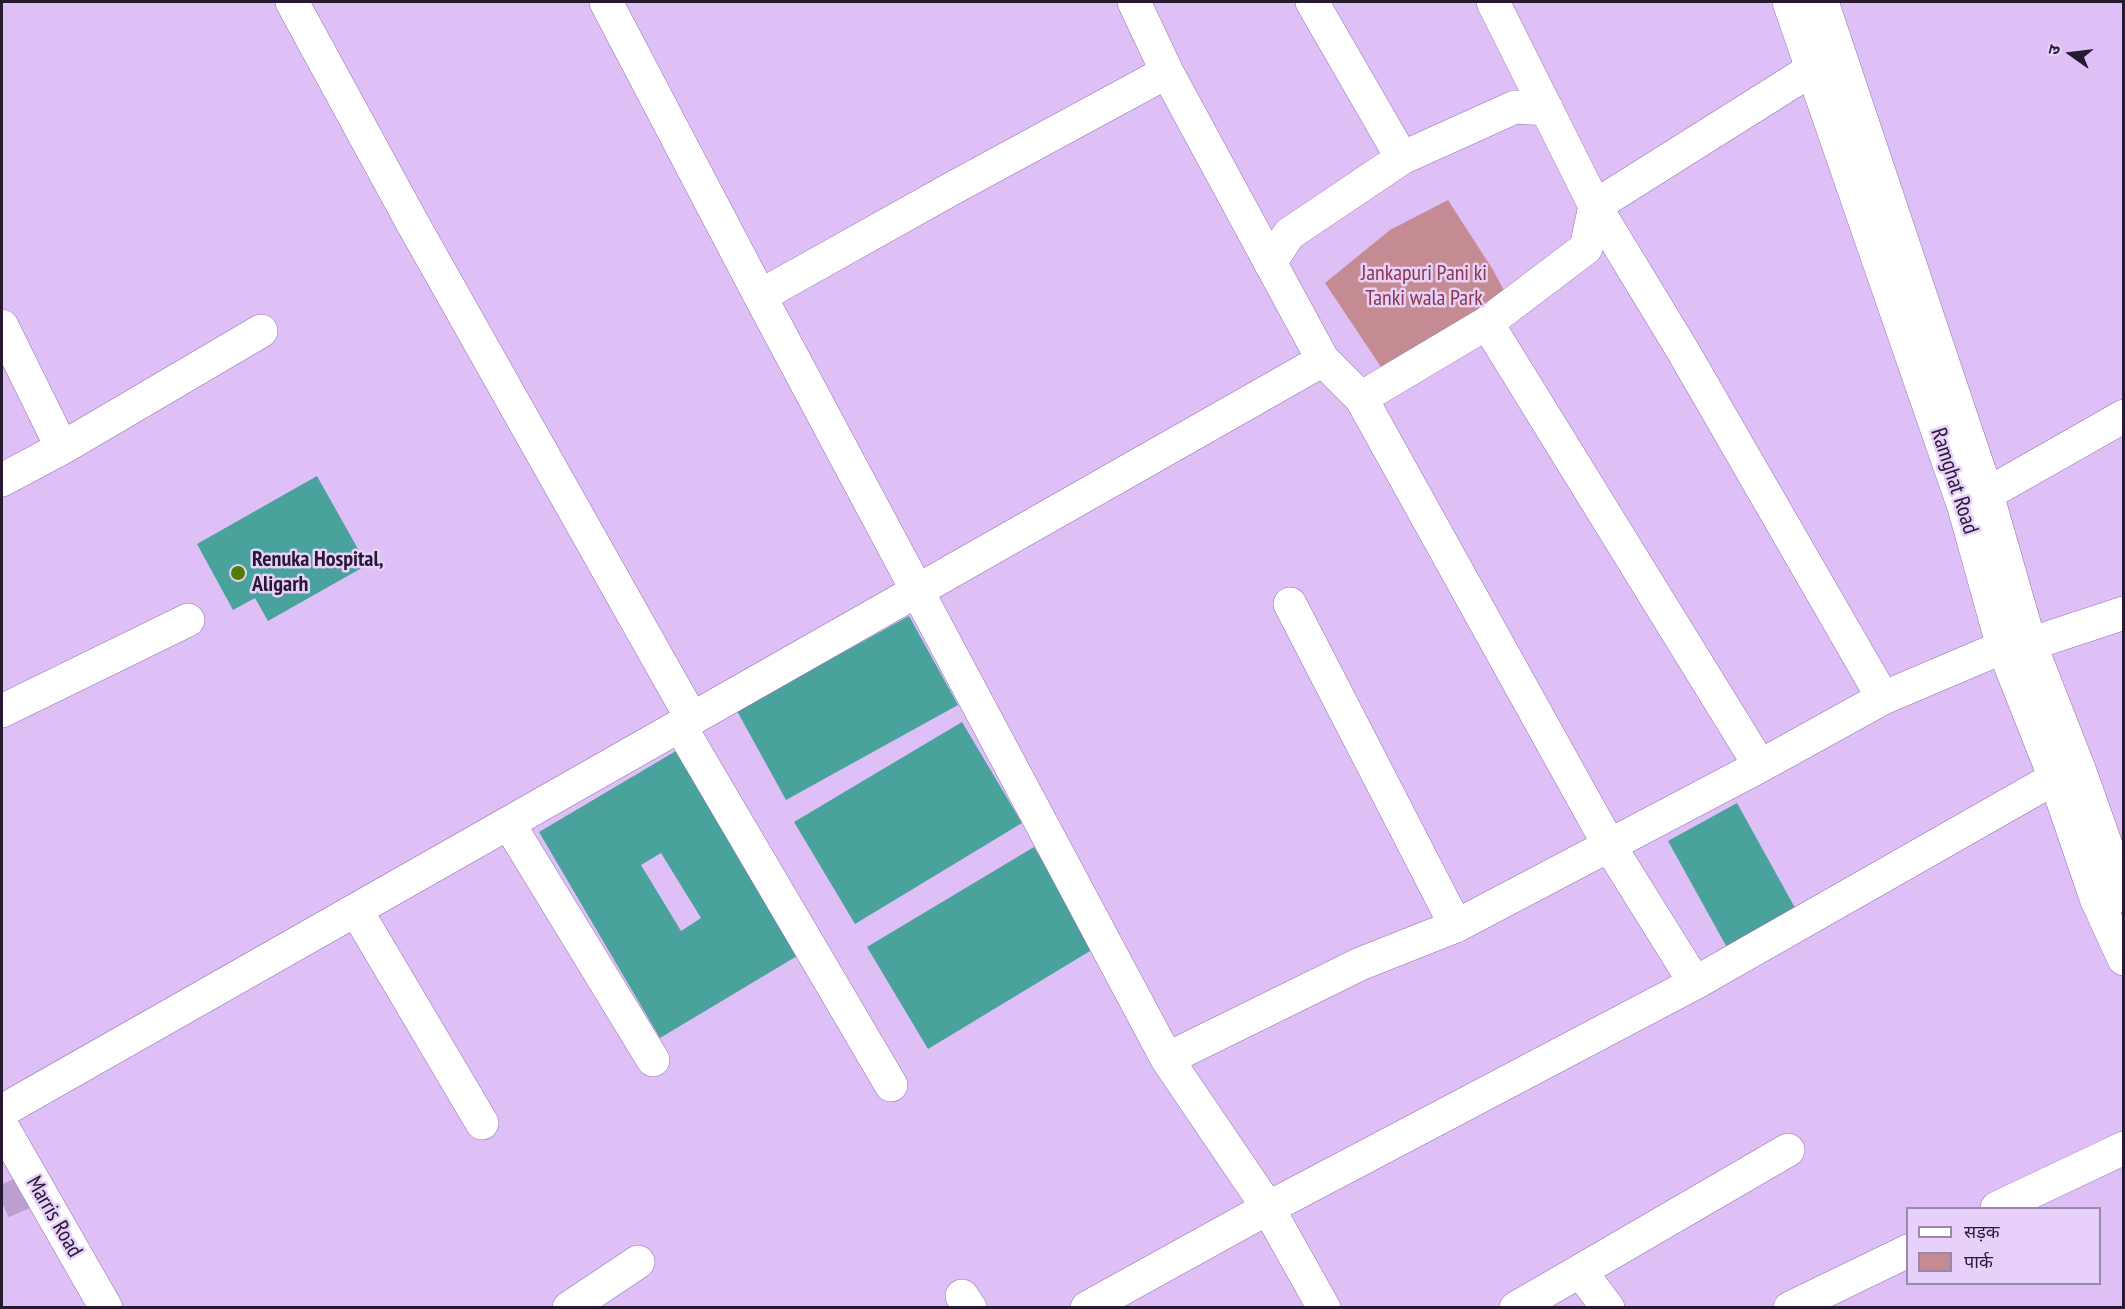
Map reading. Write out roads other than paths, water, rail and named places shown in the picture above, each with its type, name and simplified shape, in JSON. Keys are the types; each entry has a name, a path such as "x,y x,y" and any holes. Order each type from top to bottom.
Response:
{"street":[{"path":"292,2 686,722 891,1085"},
{"path":"606,2 916,590 1167,1059 1268,1208 1324,1308"},
{"path":"1134,2 1167,72 1323,360 1361,398 1609,845 1695,983"},
{"path":"1312,2 1402,158"},
{"path":"1493,2 1595,206 1683,351 1883,698"},
{"name":"Ramghat Road","path":"1789,2 1811,70 1975,500"},
{"name":"Ramghat Road","path":"1822,2 1975,500 2016,645 2079,769 2124,896"},
{"path":"1361,398 1487,322 1586,248 1595,206 1811,70"},
{"path":"760,296 1167,72"},
{"path":"1270,263 1289,234 1402,158 1515,107 1547,109"},
{"path":"1487,322 1760,766"},
{"path":"2,326 62,448"},
{"path":"2,480 62,448 261,331"},
{"path":"2,1110 1323,360"},
{"path":"1975,500 2124,416"},
{"path":"1290,604 1456,926"},
{"path":"1167,1059 1360,964 1456,926 1760,766 1883,698 2016,645 2124,613"},
{"path":"2,711 188,620"},
{"name":"Ramghat Road","path":"2016,645 2008,656 2055,778 2096,898 2124,959"},
{"path":"1087,1308 1268,1208 1695,983 2055,778"},
{"path":"509,824 653,1060"},
{"path":"356,910 482,1124"},
{"name":"Marris Road","path":"2,1126 106,1308"},
{"path":"2001,1207 2124,1148"},
{"path":"1516,1308 1788,1150"},
{"path":"1790,1308 1906,1252"},
{"path":"569,1308 638,1262"},
{"path":"1580,1271 1608,1308"}],"tunnel":[{"path":"2,1202 37,1187"}],"place":[{"name":"Renuka Hospital, Aligarh","path":"238,573"}],"park label":[{"name":"Jankapuri Pani ki Tanki wala Park","path":"1424,286"}]}
